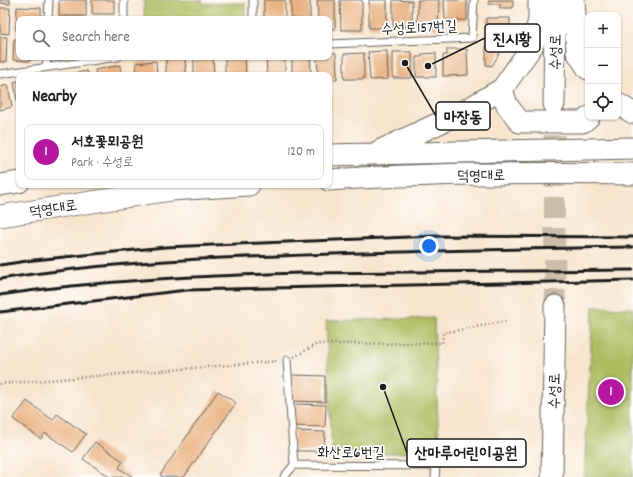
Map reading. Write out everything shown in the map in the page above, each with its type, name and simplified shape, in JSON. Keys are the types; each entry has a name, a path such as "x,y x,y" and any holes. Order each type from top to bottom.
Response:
{"main road":[{"path":"372,154 461,113 502,89 533,45 539,19 539,0"},
{"name":"수성로","path":"554,104 555,0"},
{"path":"574,0 577,52 585,64"},
{"path":"502,89 507,105 520,122 583,122 585,120"},
{"path":"621,106 633,113"},
{"name":"덕영대로","path":"332,155 633,148"},
{"name":"덕영대로","path":"332,180 384,176 553,173 633,174"},
{"path":"0,185 16,182"},
{"name":"덕영대로","path":"0,216 171,190 202,188"},
{"name":"수성로","path":"552,477 555,306"}],"lane":[{"path":"48,16 49,0"},
{"path":"124,0 124,16"},
{"path":"253,0 253,16"},
{"name":"수성로157번길","path":"332,44 472,38 474,0"},
{"path":"46,66 47,60"},
{"path":"0,74 94,60"},
{"path":"284,477 294,465 287,360"},
{"name":"화산로6번길","path":"294,465 436,466 435,477"}],"path":[{"path":"0,384 287,360 317,344 442,342 444,333 507,321"}],"green space":[{"path":"144,0 202,0 203,4 245,3 245,16 144,16"},
{"path":"593,307 633,308 633,477 584,477"},
{"path":"434,318 439,452 332,454 326,321"}],"building":[{"path":"0,0 10,0 10,4 0,3"},
{"path":"59,0 86,0 86,16 59,16"},
{"path":"92,0 114,0 114,14 92,14"},
{"path":"264,0 285,0 285,16 264,16"},
{"path":"291,0 310,0 310,16 291,16"},
{"path":"317,0 335,0 335,29 332,29 332,16 318,16"},
{"path":"340,0 362,0 362,30 341,30"},
{"path":"369,0 387,0 387,28 369,28"},
{"path":"393,0 412,1 412,27 393,26"},
{"path":"418,0 439,0 438,29 417,28"},
{"path":"444,0 467,0 467,20 445,20"},
{"path":"489,0 513,0 513,8 500,8 500,4 489,4"},
{"path":"17,7 41,8 41,16 17,16"},
{"path":"0,8 10,8 9,34 0,33"},
{"path":"486,18 510,18 510,35 492,66 486,65"},
{"path":"0,37 7,37 6,62 0,62"},
{"path":"14,39 16,39 16,60 30,60 29,61 13,60"},
{"path":"447,49 467,49 468,75 443,76 443,55 447,55"},
{"path":"387,51 388,79 370,80 368,52"},
{"path":"393,52 412,52 412,78 393,78"},
{"path":"332,53 336,53 337,79 332,80 332,72 318,72 317,60 332,60"},
{"path":"364,53 364,79 344,79 344,54"},
{"path":"436,53 436,77 416,77 416,57 422,57 422,54"},
{"path":"166,60 185,60 186,72 166,72"},
{"path":"194,60 213,60 214,72 194,72"},
{"path":"225,60 245,60 246,72 225,72"},
{"path":"266,60 285,60 285,72 267,72"},
{"path":"292,60 310,60 311,72 292,72"},
{"path":"156,61 157,72 137,72 136,63"},
{"path":"120,65 121,72 95,72 95,70"},
{"path":"14,82 16,82 16,94"},
{"path":"8,85 12,107 0,110 0,87"},
{"path":"291,375 325,376 325,402 292,401"},
{"path":"218,391 236,403 184,477 163,477 160,475"},
{"path":"27,401 53,420 57,414 86,434 73,452 45,433 41,439 13,419"},
{"path":"293,404 326,405 325,427 293,426"},
{"path":"294,431 325,432 324,451 294,451"},
{"path":"95,442 123,461 119,468 133,477 110,477 83,459"}],"tunnel":[{"path":"554,104 555,306"}],"railway":[{"path":"0,265 34,260 165,247 435,236 633,237"},
{"path":"0,279 104,266 209,259 412,251 633,247"},
{"path":"0,295 113,282 226,276 302,273 633,270"},
{"path":"0,312 187,290 633,280"}],"place":[{"name":"마장동","path":"405,63"},
{"name":"진시황","path":"428,66"},
{"name":"산마루어린이공원","path":"383,387"},
{"name":"서호꽃뫼공원","path":"611,392"}]}
